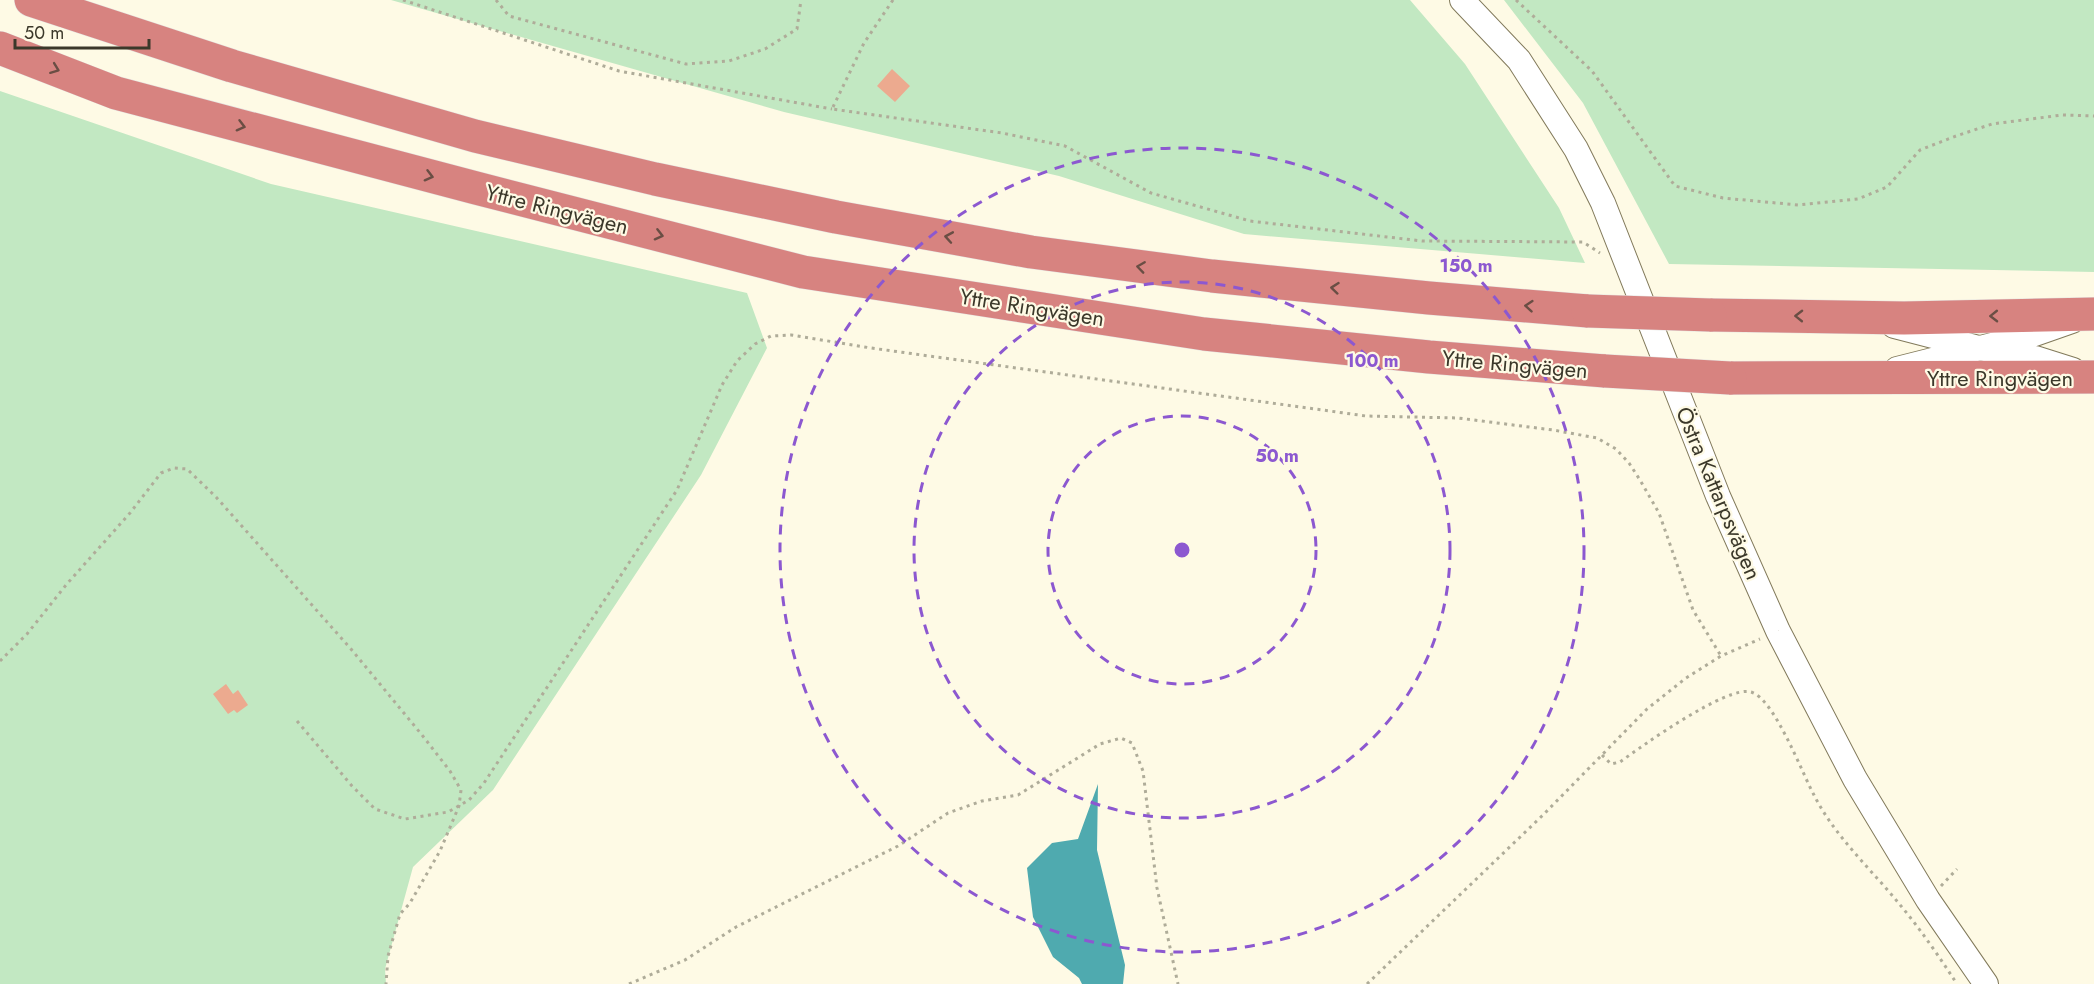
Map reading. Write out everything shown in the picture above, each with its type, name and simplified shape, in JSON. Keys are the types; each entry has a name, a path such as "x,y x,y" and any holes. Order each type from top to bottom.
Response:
{"highway":[{"path":"31,0 232,66 476,136 655,179 836,217 1031,252 1212,276 1588,311 1860,317 2094,314"},
{"name":"Yttre Ringvägen","path":"0,48 116,93 803,272 1204,334 1429,357 1730,378 2094,376"}],"street":[{"name":"Östra Kattarpsvägen","path":"1462,0 1519,60 1576,149 1603,203 1718,496 1778,631 1855,779 1928,900 1986,984"},
{"path":"1861,378 2032,335 2094,314"},
{"path":"1860,317 1979,348 2035,358 2094,376"}],"path":[{"path":"403,0 619,71 832,109 1002,133 1065,146 1151,193 1250,221 1422,241 1582,242 1593,247 1604,258"},
{"path":"496,0 509,16 686,64 729,61 765,49 797,29 801,0"},
{"path":"832,109 864,43 892,0"},
{"path":"1516,0 1592,71 1675,186 1723,198 1797,205 1858,199 1887,187 1920,150 1956,136 1992,124 2062,115 2094,116"},
{"path":"297,721 352,786 375,809 405,819 448,812 469,800 484,783 677,490 722,385 737,361 755,344 771,336 792,335 871,348 1366,416 1458,418 1598,438 1616,449 1629,463 1659,513 1693,610 1721,657"},
{"path":"0,661 27,634 66,585 130,513 160,473 174,468 187,469 216,497 351,649 422,735 450,771 461,790 459,806 431,868 410,903 400,914 388,956 386,984"},
{"path":"1367,984 1544,815 1647,709 1686,678 1721,657 1778,631"},
{"path":"1602,755 1611,764 1620,762 1717,699 1750,691 1761,697 1773,711 1815,798 1836,830 1903,908 1957,984"},
{"path":"629,984 685,960 735,927 898,846 948,813 982,801 1018,795 1100,744 1121,738 1132,743 1143,771 1157,888 1178,984"}],"green space":[{"path":"391,0 1410,0 1465,64 1559,208 1585,263 1244,234 1059,176 784,112"},
{"path":"1504,0 2094,0 2094,272 1669,264 1583,103"},
{"path":"0,91 271,184 747,293 767,348 701,475 493,790 413,867 385,969 386,984 0,984"}],"water":[{"path":"1098,784 1097,850 1125,965 1123,984 1082,984 1079,978 1053,957 1033,917 1027,868 1052,843 1078,839"}],"building":[{"path":"892,69 910,86 895,102 877,86"},
{"path":"226,684 233,694 238,690 248,705 237,713 234,710 228,714 213,694"}]}
